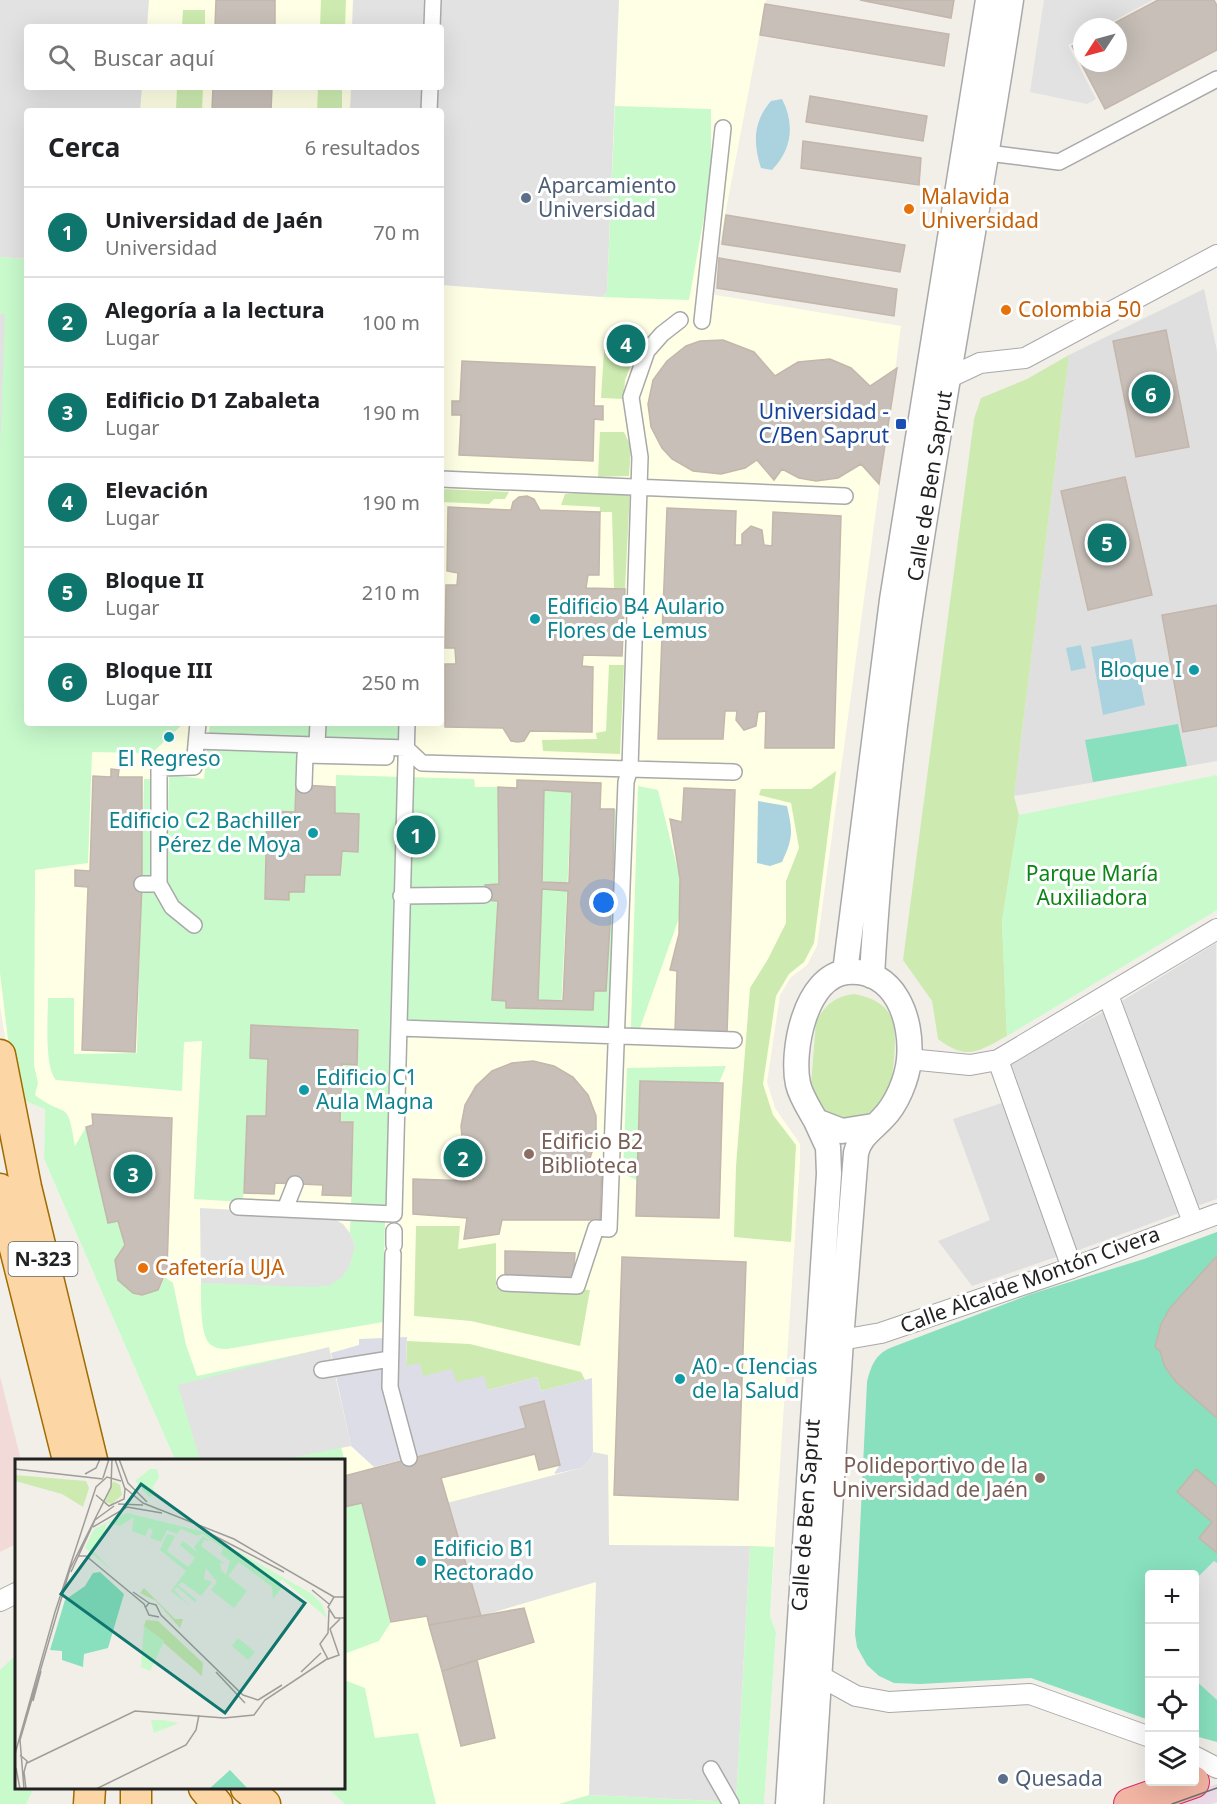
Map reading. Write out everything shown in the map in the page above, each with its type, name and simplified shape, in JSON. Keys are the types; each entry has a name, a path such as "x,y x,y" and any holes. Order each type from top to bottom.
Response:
{"highway":[{"path":"1199,1779 1217,1773"},
{"path":"1130,1804 1180,1786"}],"main road":[{"name":"N-323","path":"0,1055 26,1187 92,1459"},
{"name":"N-323","path":"0,1189 68,1459"},
{"path":"88,1804 90,1789"},
{"path":"205,1789 217,1804"},
{"path":"247,1789 265,1804"}],"street":[{"path":"432,24 433,0"},
{"name":"Calle de Ben Saprut","path":"845,972 892,600 988,0"},
{"name":"Calle de Ben Saprut","path":"872,976 885,820 917,565 946,379 988,153 1011,0"},
{"path":"988,153 1059,162 1217,79"},
{"path":"429,108 430,90"},
{"path":"702,321 723,128"},
{"path":"946,379 980,363 1025,358 1217,255"},
{"path":"504,1283 577,1287 596,1228 609,1229 627,782 630,768 640,457 631,397 647,351 662,334 680,320"},
{"path":"444,479 845,496"},
{"path":"194,925 172,907 159,884 159,768 194,767 198,726"},
{"path":"317,744 318,726"},
{"path":"238,1207 394,1214 407,726"},
{"path":"197,741 317,744 406,753 422,763 734,772"},
{"path":"304,785 305,755 406,753"},
{"path":"142,884 159,884"},
{"path":"401,896 484,895"},
{"path":"909,1059 970,1065 998,1060 1217,928"},
{"path":"845,972 872,976 887,984 903,1009 909,1059 895,1101 884,1117 873,1126 842,1131 816,1121 798,1086 797,1058 801,1020 810,1001 822,987 845,972"},
{"path":"1108,995 1193,1222"},
{"path":"400,1028 734,1041"},
{"path":"998,1060 1072,1268"},
{"name":"Calle de Ben Saprut","path":"788,1804 830,1174 828,1147 816,1121"},
{"name":"Calle de Ben Saprut","path":"811,1804 841,1340 856,1153 859,1141 873,1126"},
{"path":"285,1209 295,1184"},
{"name":"Calle Alcalde Montón Civera","path":"841,1340 880,1333 1072,1268 1217,1214"},
{"path":"394,1243 390,1387 409,1458"},
{"path":"322,1370 390,1359"},
{"path":"0,1600 15,1593"},
{"path":"818,1675 856,1696 889,1702 1030,1694 1145,1736"},
{"path":"1199,1759 1217,1768"},
{"path":"711,1769 730,1804"}],"shaded area":[{"path":"0,0 766,0 710,294 901,326 817,946 807,965 791,977 780,995 767,1082 775,1108 800,1144 800,1161 770,1616 776,1632 764,1804 345,1804 328,1789 345,1789 345,1459 175,1459 44,1159 45,1109 15,1097 0,1006"},
{"path":"0,0 149,0 147,24 24,24 24,90 142,90 140,108 24,108 24,259 0,257"},
{"name":"Aparcamiento Universidad","path":"353,0 619,0 607,292 602,297 444,285 444,108 350,108 351,90 444,90 444,24 352,24"},
{"path":"1044,0 1153,0 1119,18 1073,18 1073,42 1068,45 1073,55 1073,72 1082,72 1096,99 1087,104 1030,92"},
{"path":"1204,289 1217,351 1217,761 1014,796 1069,355"},
{"path":"0,314 5,314 0,453"},
{"path":"1216,943 1217,1199 1197,1206 1122,1001"},
{"path":"1107,1010 1179,1213 1076,1251 1011,1063"},
{"path":"1005,1102 1059,1256 972,1286 938,1241 990,1220 953,1119"},
{"path":"200,1208 327,1215 343,1224 350,1233 355,1246 349,1267 342,1277 330,1285 313,1287 201,1283"},
{"path":"407,1337 406,1366 420,1363 423,1376 452,1369 456,1382 484,1376 488,1390 537,1377 541,1391 592,1378 593,1452 590,1460 581,1468 554,1474 560,1464 543,1401 520,1407 526,1428 374,1467 351,1446 331,1353 359,1345 359,1339"},
{"path":"329,1347 351,1446 283,1459 200,1459 178,1385"},
{"path":"0,1376 21,1459 15,1459 15,1544 0,1552"},
{"path":"593,1452 608,1455 609,1545 750,1546 736,1802 589,1795 596,1582 481,1616 447,1503 581,1468 590,1460"},
{"path":"1214,1561 1217,1563 1217,1700 1199,1684 1199,1576"},
{"path":"1217,1784 1217,1802 1212,1804 1160,1804"}],"green space":[{"path":"321,0 346,0 345,24 320,24"},
{"path":"183,10 205,10 205,24 182,24"},
{"path":"177,90 203,90 202,108 176,108"},
{"path":"318,90 342,90 342,108 317,108"},
{"path":"615,106 711,109 711,178 689,300 602,297 607,292"},
{"path":"0,257 24,259 24,726 181,726 152,753 92,752 88,863 35,870 34,1065 38,1083 35,1095 67,1114 75,1146 86,1127 108,1223 118,1221 125,1245 115,1260 118,1280 128,1288 141,1293 158,1290 165,1277 173,1283 186,1345 197,1376 318,1350 344,1459 175,1459 44,1159 45,1109 15,1097 0,973"},
{"path":"604,351 636,353 625,380 624,399 601,398"},
{"path":"1069,355 1014,796 1019,815 1002,921 1007,1036 980,1050 965,1052 948,1046 938,1039 932,1001 903,960 974,419 981,398 1027,379"},
{"path":"600,432 624,432 631,447 629,476 598,477"},
{"path":"444,489 509,492 505,499 494,499 489,504 444,502"},
{"path":"630,491 625,589 614,588 612,512 600,512 600,507 561,505 565,494"},
{"path":"609,665 624,665 620,754 543,751 542,740 597,739 596,733 606,731"},
{"path":"1178,724 1187,766 1093,782 1085,740"},
{"path":"210,726 399,726 398,742 306,740 304,785 296,786 295,812 267,811 265,899 288,900 289,892 304,892 305,875 340,875 342,851 358,852 359,814 335,813 336,775 474,779 475,787 498,787 499,884 485,885 484,895 498,901 492,1000 506,1001 506,1007 538,1000 544,790 572,792 561,1009 592,1010 594,991 606,990 612,891 617,892 613,870 614,809 622,811 615,1028 400,1020 385,1221 383,1322 227,1349 209,1343 204,1331 202,1314 201,1283 330,1285 355,1246 350,1233 354,1122 341,1121 343,1064 357,1065 359,1029 251,1025 250,1058 268,1059 266,1116 247,1116 243,1202 194,1199 202,1041 184,1042 182,1091 56,1080 52,1073 48,1041 48,998 74,998 74,1054 137,1053 144,779 152,779 155,820 168,811 169,775 204,779"},
{"path":"836,771 814,943 804,962 789,974 776,996 763,1084 773,1115 796,1145 791,1242 734,1237 736,1166 750,988 786,923 786,881 799,848 791,803 759,795 761,789 811,789"},
{"name":"Parque María Auxiliadora","path":"1217,775 1217,910 1007,1036 1002,921 1019,815"},
{"path":"638,786 658,790 680,879 679,918 640,1028 631,1027"},
{"path":"854,994 878,1002 891,1016 895,1046 891,1080 879,1108 863,1119 848,1121 825,1112 811,1084 816,1022 831,1002"},
{"path":"726,1066 719,1083 640,1081 637,1180 623,1174 627,1068"},
{"path":"416,1226 460,1226 458,1249 496,1243 496,1287 590,1290 580,1346 471,1321 414,1316"},
{"name":"Polideportivo de la Universidad de Jaén","path":"1217,1232 1217,1742 1199,1737 1199,1570 1145,1570 1145,1719 1031,1678 920,1684 894,1683 879,1676 867,1665 857,1647 855,1634 867,1382 877,1358 890,1348 1031,1294 1144,1259"},
{"path":"407,1341 470,1344 581,1372 585,1380 541,1391 537,1377 488,1390 423,1376 406,1366"},
{"path":"362,1503 391,1622 379,1641 345,1654 345,1507"},
{"path":"750,1546 774,1547 770,1616 776,1632 764,1804 559,1804 589,1795 736,1802"},
{"path":"15,1656 15,1789 34,1789 26,1804 0,1804 0,1670"},
{"path":"345,1682 365,1688 375,1738 418,1733 436,1804 345,1804 328,1789 345,1789"}],"water":[{"path":"782,99 790,127 787,145 784,154 772,170 761,168 756,141 758,125 771,101"},
{"path":"605,335 637,337 636,353 604,351"},
{"path":"1132,639 1145,705 1103,715 1091,647"},
{"path":"1081,645 1086,668 1071,671 1066,648"},
{"path":"758,801 787,806 789,815 791,835 788,847 782,862 770,866 757,863"}],"building":[{"path":"216,0 275,0 275,24 215,24"},
{"path":"860,0 954,0 951,18"},
{"path":"1158,0 1214,0 1217,6 1217,50 1105,109 1086,72 1127,72 1127,18 1124,18"},
{"path":"765,4 949,34 944,66 760,35"},
{"path":"213,90 272,90 271,108 212,108"},
{"path":"810,96 927,116 923,141 806,122"},
{"path":"803,141 921,158 919,185 801,168"},
{"path":"726,215 905,245 900,272 722,244"},
{"path":"719,258 897,289 894,316 717,288"},
{"path":"1166,330 1189,447 1136,457 1113,341"},
{"path":"723,340 754,352 775,376 798,362 830,359 851,368 870,386 897,368 879,484 861,464 838,478 816,481 799,478 782,469 774,480 757,460 745,468 721,474 693,471 672,459 662,448 651,427 648,404 653,380 667,361 686,346 700,341"},
{"path":"462,361 595,367 594,406 603,406 603,420 594,419 593,461 459,455 461,415 452,415 452,401 460,401"},
{"path":"1125,477 1152,595 1088,610 1061,491"},
{"name":"Edificio B4 Aulario Flores de Lemus","path":"527,496 534,499 540,510 600,512 599,575 588,575 586,588 625,589 622,656 583,655 582,666 593,667 592,732 530,731 524,741 518,742 511,741 503,728 445,727 445,664 456,664 455,648 445,648 446,585 457,585 458,573 447,571 448,507 511,510 513,502 519,497"},
{"path":"667,508 736,511 735,545 742,545 742,534 751,526 762,530 764,545 772,546 773,512 841,516 834,748 765,748 766,711 758,712 756,726 744,730 736,720 737,711 725,711 723,739 658,739"},
{"name":"Bloque I","path":"1217,605 1217,726 1183,732 1162,615"},
{"path":"111,769 119,770 118,777 142,777 142,884 135,1052 82,1050 88,887 75,886 75,870 90,871 93,776 111,777"},
{"path":"517,780 601,783 600,809 614,809 613,870 618,870 617,892 612,891 606,991 594,991 593,1010 506,1008 506,1001 492,1000 498,901 485,900 485,885 499,884 498,787 517,788","holes":["544,790 572,792 569,883 542,882","542,889 568,891 563,1001 538,1000"]},
{"name":"Edificio C2 Bachiller Pérez de Moya","path":"296,786 335,787 335,813 359,814 358,852 342,851 340,875 305,875 304,892 289,892 289,900 265,899 267,811 295,812"},
{"path":"684,788 735,790 727,1034 675,1032 677,971 670,970 679,934 680,879 670,819 682,822"},
{"name":"Edificio C1 Aula Magna","path":"251,1025 358,1030 357,1065 342,1064 340,1122 353,1122 351,1196 322,1195 323,1185 275,1183 274,1194 244,1193 247,1116 266,1116 268,1059 250,1058"},
{"name":"Edificio B2 Biblioteca","path":"533,1061 554,1066 573,1077 588,1095 596,1116 596,1140 589,1161 602,1161 600,1220 502,1220 499,1234 464,1239 467,1218 413,1214 413,1179 473,1181 473,1168 463,1147 461,1126 465,1105 476,1086 492,1071 512,1063"},
{"path":"640,1081 723,1083 719,1218 636,1216"},
{"path":"92,1114 172,1118 167,1269 158,1290 142,1295 133,1293 118,1280 115,1260 125,1245 118,1221 108,1223 86,1127 93,1125"},
{"path":"505,1251 575,1253 573,1283 505,1281"},
{"path":"1217,1256 1217,1418 1176,1382 1165,1367 1160,1351 1155,1347 1161,1324 1170,1308"},
{"name":"A0 - CIencias de la Salud","path":"622,1257 746,1262 738,1500 614,1495"},
{"name":"Edificio B1 Rectorado","path":"544,1401 560,1465 539,1470 535,1454 441,1478 481,1616 429,1625 427,1616 391,1622 362,1503 345,1507 345,1476 526,1428 520,1407"},
{"path":"1196,1469 1217,1487 1217,1553 1199,1538 1212,1522 1177,1492"},
{"path":"524,1608 534,1642 442,1671 429,1625"},
{"path":"477,1660 495,1738 461,1746 442,1671"}],"tram line":[{"path":"1172,1804 1217,1788"}],"place":[{"name":"Aparcamiento Universidad","path":"526,198"},
{"name":"Malavida Universidad","path":"909,209"},
{"name":"Colombia 50","path":"1006,310"},
{"name":"Elevación","path":"626,344"},
{"name":"Bloque III","path":"1151,394"},
{"name":"Universidad - C/Ben Saprut","path":"901,424"},
{"name":"Bloque II","path":"1107,543"},
{"name":"Edificio B4 Aulario Flores de Lemus","path":"535,619"},
{"name":"Bloque I","path":"1194,670"},
{"name":"El Regreso","path":"169,737"},
{"name":"Edificio C2 Bachiller Pérez de Moya","path":"313,833"},
{"name":"Universidad de Jaén","path":"416,835"},
{"name":"Edificio C1 Aula Magna","path":"304,1090"},
{"name":"Edificio B2 Biblioteca","path":"529,1154"},
{"name":"Alegoría a la lectura","path":"463,1158"},
{"name":"Edificio D1 Zabaleta","path":"133,1174"},
{"name":"Cafetería UJA","path":"143,1268"},
{"name":"A0 - CIencias de la Salud","path":"680,1379"},
{"name":"Polideportivo de la Universidad de Jaén","path":"1040,1478"},
{"name":"Edificio B1 Rectorado","path":"421,1561"},
{"name":"Quesada","path":"1003,1779"}]}
